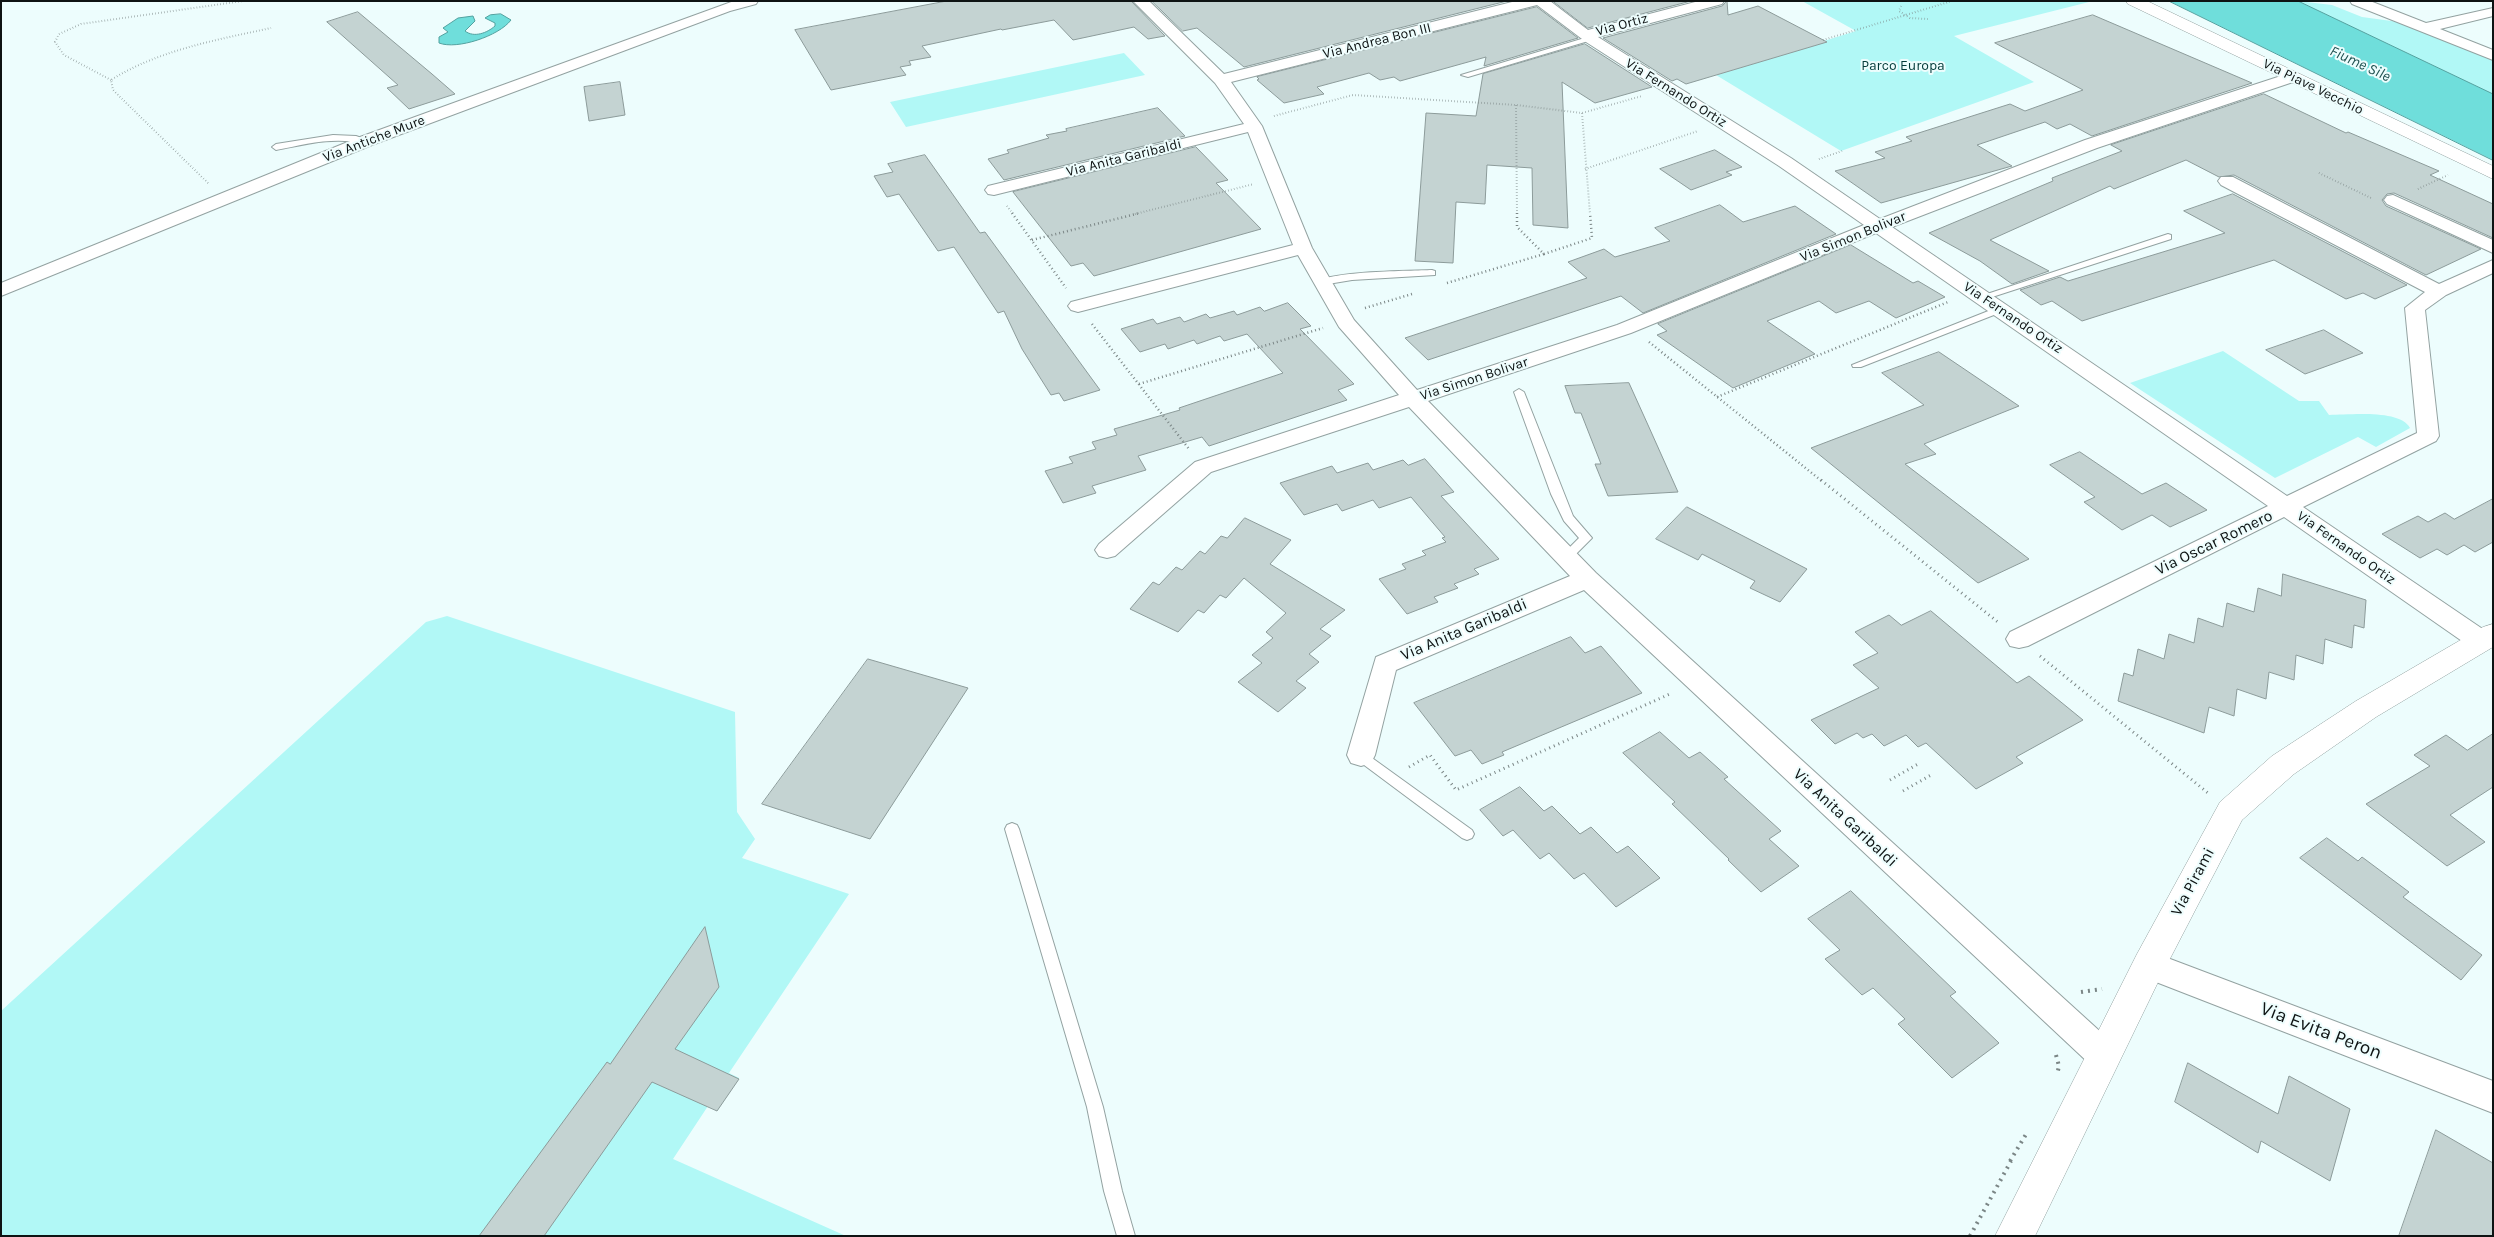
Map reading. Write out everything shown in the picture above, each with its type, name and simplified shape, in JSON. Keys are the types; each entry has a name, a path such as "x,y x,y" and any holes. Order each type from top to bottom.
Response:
{"street":[{"name":"Via Antiche Mure","path":"1,290 366,141 542,74 725,8 751,1"},
{"name":"Via Anita Garibaldi","path":"1140,1 1263,121 1303,248 1346,323 1413,398 1587,579 2044,1003 2104,1056"},
{"name":"Via Andrea Bon III","path":"1221,80 1534,1"},
{"name":"Via Fernando Ortiz","path":"1541,1 1589,37 1786,162 2288,507 2487,637"},
{"path":"1663,1 1677,11"},
{"name":"Via Ortiz","path":"1589,37 1717,1"},
{"name":"Via Piave Vecchio","path":"2134,1 2493,173"},
{"path":"2357,1 2493,55"},
{"path":"2425,28 2493,12"},
{"name":"Via Simon Bolivar","path":"1413,398 1631,327 1878,226 2091,144 2293,77"},
{"name":"Via Anita Garibaldi","path":"994,190 1263,121"},
{"path":"2227,181 2439,291"},
{"path":"2393,200 2493,247"},
{"path":"1078,306 1303,248"},
{"name":"Via Oscar Romero","path":"2019,639 2428,436 2414,308 2439,291 2493,266"},
{"path":"1107,550 1203,467 1413,398"},
{"name":"Via Anita Garibaldi","path":"1361,755 1385,664 1587,579"},
{"name":"Via Pirami","path":"2014,1236 2149,965 2231,811 2283,765 2366,709 2487,637"},
{"name":"Via Evita Peron","path":"2149,965 2493,1097"}],"lane":[{"path":"1465,75 1589,37"},
{"path":"276,147 323,139 358,138 366,141"},
{"path":"1978,294 2168,238"},
{"path":"1322,282 1352,277 1432,273"},
{"path":"1857,365 2001,309"},
{"path":"1518,392 1568,518 1586,538 1566,557"},
{"name":"Via Anita Garibaldi","path":"1361,755 1466,834"},
{"path":"1012,829 1095,1107 1113,1191 1126,1236"}],"path":[{"path":"111,80 64,55 55,42 59,34 81,24 243,1"},
{"path":"1823,40 1952,1"},
{"path":"1901,6 1898,10 1904,15 1928,19"},
{"path":"111,80 151,60 226,38 271,28"},
{"path":"111,80 113,90 225,199"},
{"path":"1263,121 1353,95 1516,105 1582,113 1646,95"},
{"path":"1516,105 1517,227 1544,254"},
{"path":"1441,285 1592,238 1582,113"},
{"path":"1585,169 1701,130 1693,126"},
{"path":"2319,173 2384,204 2449,174"},
{"path":"1032,240 1261,182"},
{"path":"994,190 1078,306 1203,467"},
{"path":"1357,310 1413,293"},
{"path":"1717,397 1978,294"},
{"path":"1139,384 1329,326"},
{"path":"1631,327 2231,811"},
{"path":"1390,777 1430,755 1456,790 1682,689"},
{"path":"1890,780 1918,764"},
{"path":"1903,791 1930,775"},
{"path":"2044,1003 2075,990 2078,993 2109,988"},
{"path":"2053,1047 2059,1066 2056,1082"},
{"path":"2010,1161 2030,1129"}],"green space":[{"name":"Parco Europa","path":"1802,1 2093,1 1954,36 2034,82 1841,151 1716,75 1856,31"},
{"path":"2298,1 2332,5 2362,17 2399,22 2493,59 2493,94"},
{"path":"1124,53 1145,75 906,127 890,102"},
{"path":"2223,351 2299,401 2319,401 2329,415 2373,414 2396,418 2410,428 2376,447 2358,437 2275,478 2130,383"},
{"path":"447,616 735,712 737,812 755,839 742,858 849,894 729,1073 739,1078 717,1111 708,1106 673,1159 846,1236 1,1236 1,1011 426,622"}],"water":[{"name":"Fiume Sile","path":"2169,1 2298,1 2493,94 2493,160"},
{"path":"501,14 511,20 488,36 456,45 439,43 439,37 448,32 443,28 458,18 473,16 475,21 465,31 476,34 484,33 495,26 495,23 485,18 490,15"}],"building":[{"path":"947,1 1131,1 1165,36 1148,39 1134,27 1073,40 1054,20 922,46 931,57 909,61 911,65 900,67 906,75 831,90 795,30"},
{"path":"1152,1 1507,1 1244,67 1197,28 1183,31"},
{"path":"1553,1 1691,1 1588,28"},
{"path":"1727,1 1728,15 1758,6 1827,42 1686,84 1677,79 1672,81 1603,38 1722,6"},
{"path":"1537,7 1578,38 1484,66 1486,57 1400,81 1394,77 1380,80 1369,73 1317,87 1324,94 1284,103 1257,80 1259,79 1257,77"},
{"path":"358,12 455,94 409,109 387,88 398,85 327,22"},
{"path":"2093,15 2252,83 2092,136 2070,124 2057,129 2045,122 1977,145 2012,166 1881,203 1835,171 1885,158 1875,152 1912,141 1906,137 2010,104 2025,111 2083,90 1995,43"},
{"path":"1585,44 1652,87 1595,103 1562,82 1568,228 1533,225 1532,168 1487,165 1485,204 1456,202 1453,263 1415,261 1426,113 1476,116 1483,74"},
{"path":"620,82 625,115 589,121 584,87"},
{"path":"2264,94 2346,133 2348,132 2439,171 2430,175 2493,204 2493,238 2394,193 2387,194 2382,200 2386,206 2481,249 2426,275 2234,175 2219,177 2186,160 2114,189 2110,186 1990,240 2049,271 2012,284 1980,261 1929,233 2053,181 2052,178 2122,151 2111,145"},
{"path":"1158,108 1185,136 1004,180 988,159 1009,153 1007,150 1049,138 1046,135 1067,131 1066,129"},
{"path":"1196,147 1228,180 1216,183 1261,229 1094,276 1083,263 1071,266 1013,192"},
{"path":"1715,150 1742,167 1726,172 1732,175 1691,190 1660,169"},
{"path":"925,155 980,233 985,232 1100,390 1064,401 1059,393 1051,395 1022,349 1004,311 998,313 954,247 938,251 899,194 887,197 874,176 893,172 888,164"},
{"path":"2233,194 2407,285 2375,299 2363,293 2346,299 2274,260 2082,321 2052,301 2041,305 2020,290 2060,277 2068,281 2225,233 2184,211"},
{"path":"1720,205 1743,222 1795,206 1836,234 1643,313 1621,296 1428,360 1405,338 1587,278 1568,262 1604,249 1615,257 1670,241 1655,228"},
{"path":"1851,245 1913,283 1918,281 1945,297 1896,318 1869,301 1836,313 1819,301 1767,321 1815,354 1733,388 1657,335 1667,331 1658,324"},
{"path":"1288,303 1311,326 1300,329 1354,384 1338,390 1347,400 1209,446 1202,437 1138,456 1146,470 1092,486 1096,493 1063,503 1045,471 1073,463 1069,457 1096,449 1092,442 1117,435 1114,429 1180,410 1179,408 1283,373 1247,334 1224,341 1220,336 1197,344 1194,340 1168,349 1165,344 1140,352 1121,329 1153,319 1157,324 1180,317 1184,322 1206,314 1210,318 1234,311 1237,315 1260,307 1264,311"},
{"path":"2324,330 2363,353 2305,374 2266,350"},
{"path":"1939,352 2019,406 1924,444 1936,454 1905,464 2029,559 1978,583 1811,448 1924,405 1882,373"},
{"path":"1629,383 1678,492 1608,496 1595,464 1601,464 1581,413 1575,413 1565,386"},
{"path":"2080,452 2142,494 2166,483 2207,510 2170,527 2152,515 2122,530 2084,502 2095,497 2050,465"},
{"path":"1425,459 1454,492 1441,496 1499,559 1474,569 1479,574 1454,584 1458,588 1434,597 1438,602 1407,614 1379,579 1406,569 1402,564 1426,555 1422,551 1446,542 1442,538 1445,537 1411,497 1379,508 1373,500 1342,511 1337,504 1304,515 1280,483 1332,466 1337,473 1368,463 1373,470 1403,460 1408,465"},
{"path":"2493,499 2493,542 2475,552 2464,545 2447,555 2437,549 2420,558 2382,534 2418,516 2428,522 2445,513 2454,519"},
{"path":"1687,507 1807,569 1780,602 1750,588 1755,581 1702,554 1698,560 1656,539"},
{"path":"1245,518 1291,540 1270,564 1345,610 1320,629 1331,636 1309,654 1319,662 1296,681 1306,688 1278,712 1238,682 1262,663 1252,655 1273,638 1266,632 1286,613 1244,578 1226,598 1220,595 1204,613 1198,610 1178,632 1130,609 1153,582 1159,585 1176,567 1182,570 1200,551 1205,554 1221,536 1227,538"},
{"path":"2283,574 2366,600 2364,628 2354,625 2352,648 2325,639 2323,664 2296,655 2294,680 2269,672 2266,699 2237,689 2234,716 2209,707 2204,733 2118,701 2124,673 2133,676 2138,649 2164,659 2169,634 2194,643 2198,618 2223,627 2227,603 2254,612 2258,588 2281,596"},
{"path":"1931,611 2017,683 2029,676 2083,720 2016,757 2023,763 1976,789 1926,743 1918,747 1906,735 1884,746 1872,734 1863,738 1857,733 1835,744 1811,720 1879,688 1853,665 1878,653 1855,632 1889,615 1901,625"},
{"path":"1571,637 1585,653 1601,646 1642,693 1502,752 1504,755 1482,764 1471,750 1455,756 1414,703"},
{"path":"868,659 968,688 870,839 762,804"},
{"path":"1660,732 1689,758 1700,752 1728,777 1724,779 1781,831 1769,839 1799,866 1761,892 1672,804 1675,802 1623,753"},
{"path":"2493,734 2493,787 2450,815 2485,842 2447,866 2366,804 2430,766 2414,755 2446,735 2467,750"},
{"path":"1520,787 1544,811 1552,806 1580,834 1591,827 1617,853 1628,846 1660,878 1616,907 1584,873 1574,879 1549,853 1540,859 1513,830 1503,836 1480,810"},
{"path":"2327,838 2358,861 2362,857 2409,892 2403,897 2482,955 2461,980 2300,858"},
{"path":"1851,891 1956,992 1950,996 1999,1043 1952,1078 1898,1024 1905,1019 1873,988 1862,995 1825,959 1840,950 1808,919"},
{"path":"705,927 719,987 675,1049 739,1079 717,1111 652,1082 544,1236 479,1236 607,1062 610,1064"},
{"path":"2188,1063 2278,1114 2289,1076 2350,1109 2330,1181 2261,1141 2258,1153 2175,1102"},
{"path":"2436,1130 2493,1163 2493,1236 2399,1236"}]}
